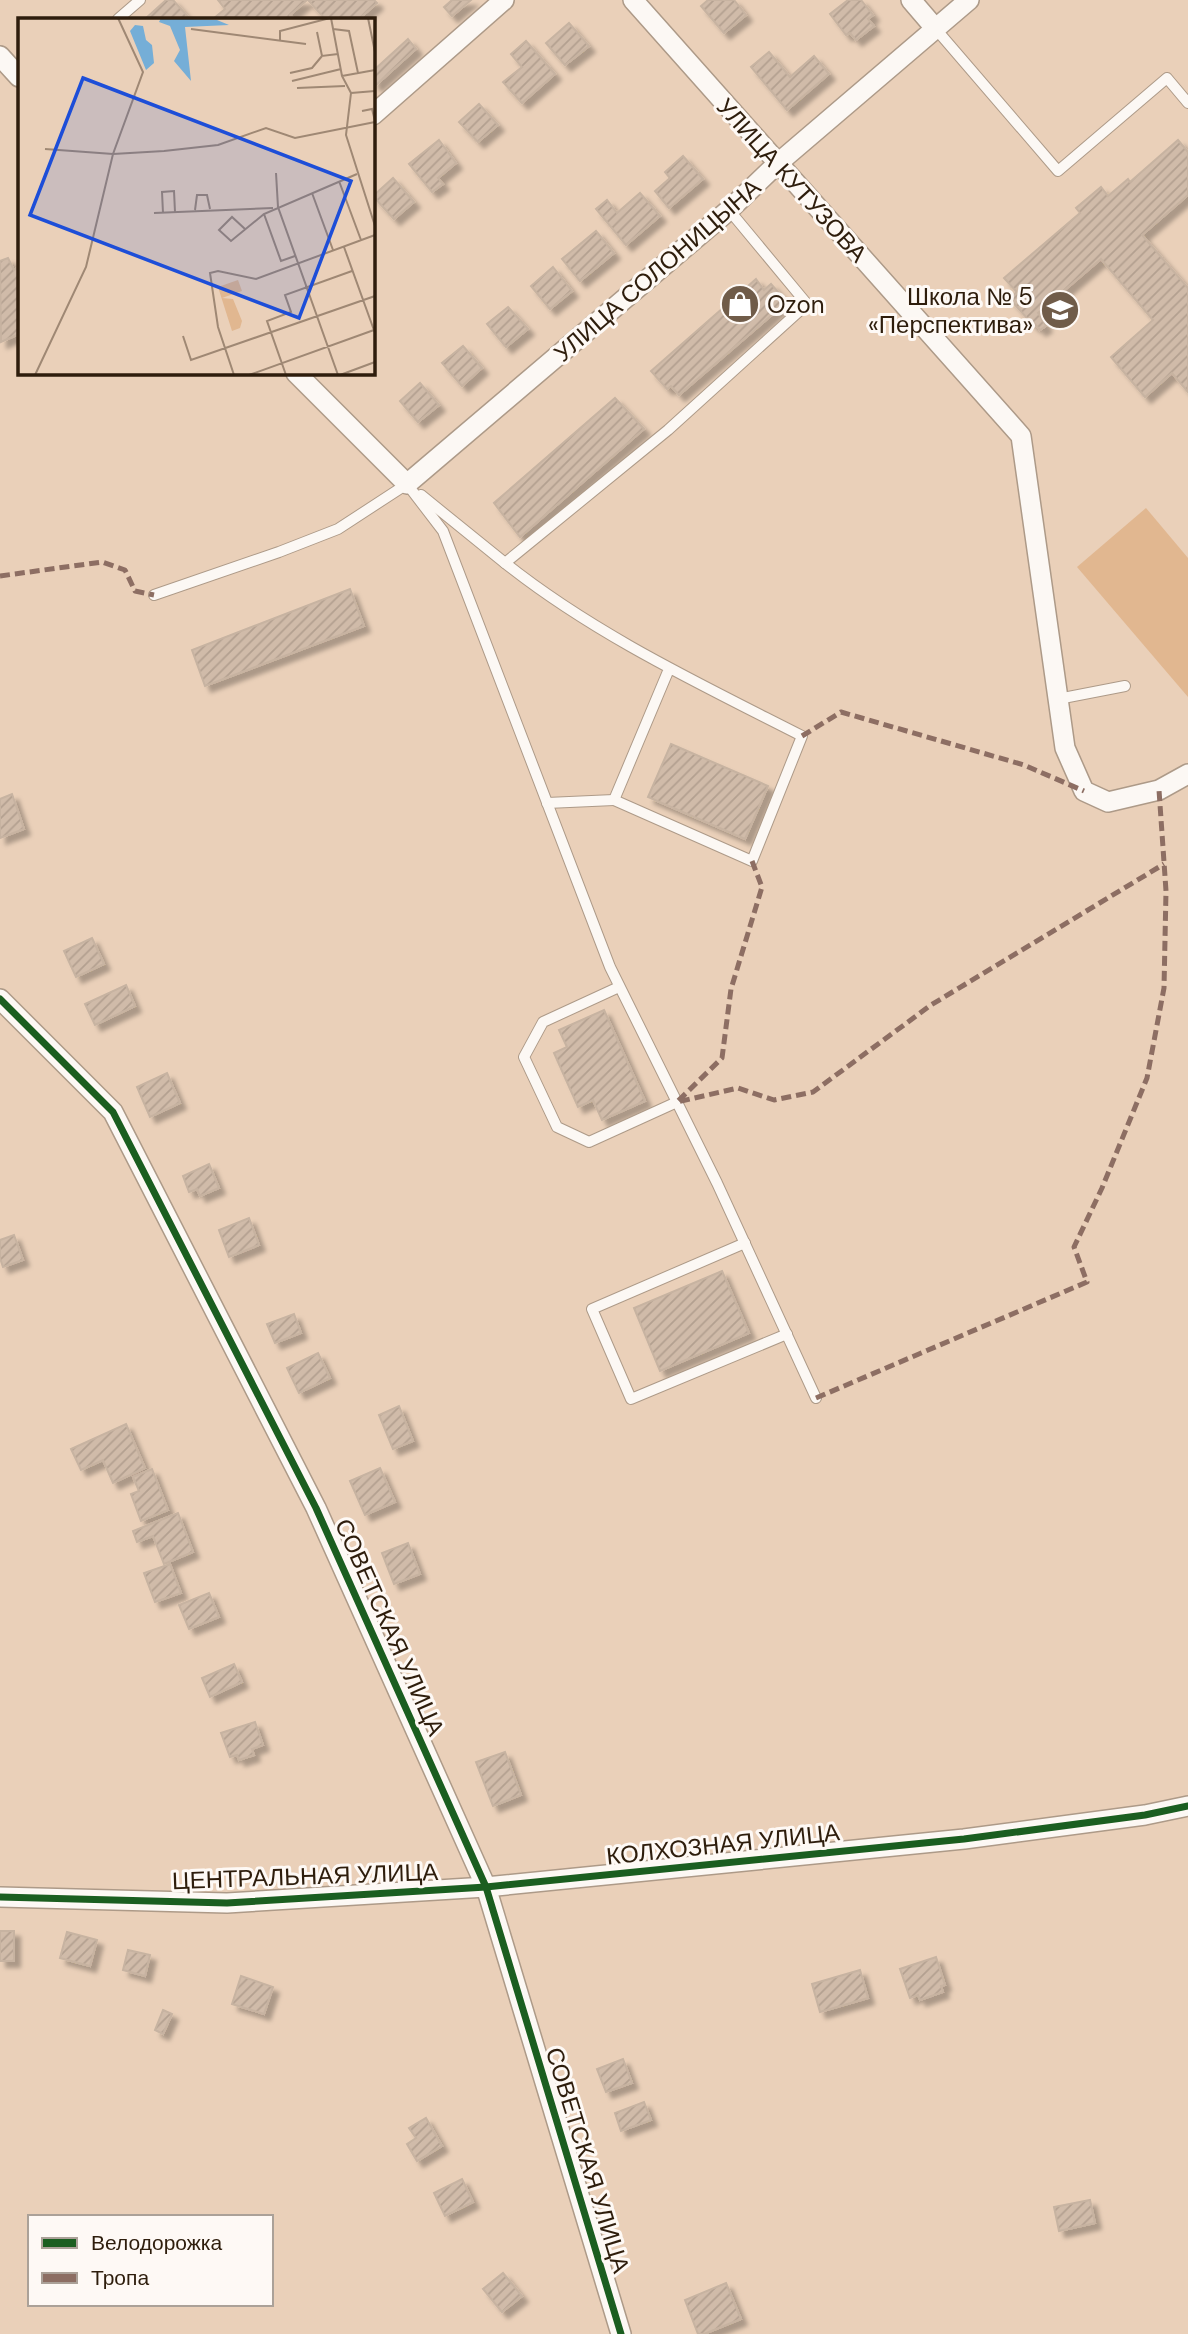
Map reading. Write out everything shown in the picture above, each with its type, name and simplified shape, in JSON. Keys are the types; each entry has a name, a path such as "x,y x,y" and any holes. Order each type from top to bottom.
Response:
{"street":[{"path":"374,115 503,0"},
{"name":"УЛИЦА КУТУЗОВА","path":"633,0 1021,436 1065,748 1084,791 1108,802 1159,790 1188,775"},
{"path":"911,0 935,28"},
{"name":"УЛИЦА СОЛОНИЦЫНА","path":"407,484 729,210 777,164 969,0"},
{"path":"0,56 18,76"},
{"path":"297,374 407,484"},
{"name":"СОВЕТСКАЯ УЛИЦА","path":"0,999 113,1112 316,1508 486,1887 621,2334"},
{"name":"КОЛХОЗНАЯ УЛИЦА","path":"486,1887 964,1839 1188,1807"},
{"name":"ЦЕНТРАЛЬНАЯ УЛИЦА","path":"0,1897 227,1903 486,1887"}],"lane":[{"path":"118,18 140,0"},
{"path":"935,28 1058,172 1167,78 1188,103"},
{"path":"505,563 668,430 807,304 729,210"},
{"path":"407,484 544,594 669,669 802,736 752,861 614,800 547,803"},
{"path":"154,595 338,529 407,484"},
{"path":"407,484 443,531 610,967 745,1243 816,1398"},
{"path":"614,800 669,669"},
{"path":"1058,699 1125,686"},
{"path":"620,987 543,1022 524,1057 557,1127 589,1142 677,1102"},
{"path":"745,1243 592,1309 631,1399 787,1334"}],"shaded area":[{"path":"1146,508 1188,558 1188,697 1077,567"}],"building":[{"path":"166,0 173,0 189,18 146,18"},
{"path":"218,0 307,0 290,15 293,18 214,18 225,9"},
{"path":"308,0 374,0 377,3 360,18 324,18"},
{"path":"452,0 471,0 452,16 444,7"},
{"path":"708,0 734,0 746,15 724,33 701,6"},
{"path":"848,0 861,0 873,15 868,19 874,26 856,40 850,33 846,35 830,14"},
{"path":"569,23 589,46 565,65 546,43"},
{"path":"408,39 416,49 376,85 374,70"},
{"path":"526,41 555,74 522,103 503,82 522,67 511,54"},
{"path":"769,52 790,77 814,56 829,74 787,110 751,67"},
{"path":"479,104 498,125 478,142 459,122"},
{"path":"439,140 456,163 438,178 443,184 432,192 409,164"},
{"path":"1178,140 1188,152 1188,195 1142,235 1188,288 1188,392 1172,373 1145,397 1111,357 1153,320 1101,259 1038,313 1046,326 1040,330 1009,298 1017,292 1004,278 1080,213 1076,208 1101,187 1108,196 1128,179 1130,182"},
{"path":"683,156 703,179 669,208 655,191 670,178 665,172"},
{"path":"393,178 414,202 394,219 374,195"},
{"path":"640,193 660,216 626,245 596,209 607,200 617,213"},
{"path":"596,231 614,253 580,281 562,259"},
{"path":"8,258 14,270 18,268 18,334 1,342 0,261"},
{"path":"553,267 572,291 550,309 531,286"},
{"path":"756,279 764,290 771,284 787,302 679,395 671,386 667,389 651,371"},
{"path":"508,307 528,329 506,347 487,324"},
{"path":"463,346 482,368 462,386 442,363"},
{"path":"420,383 439,405 418,422 400,401"},
{"path":"615,398 644,429 520,537 494,503"},
{"path":"350,589 364,626 205,686 192,650"},
{"path":"671,744 768,786 745,839 648,797"},
{"path":"12,794 24,829 0,838 0,799"},
{"path":"92,938 104,964 76,977 64,951"},
{"path":"126,985 135,1006 95,1025 85,1004"},
{"path":"604,1010 645,1101 602,1120 593,1100 578,1107 554,1053 567,1047 559,1030"},
{"path":"167,1073 180,1103 150,1117 137,1087"},
{"path":"209,1164 219,1188 200,1196 197,1189 189,1192 183,1176"},
{"path":"249,1218 259,1245 229,1257 219,1230"},
{"path":"14,1235 23,1260 3,1267 0,1240"},
{"path":"722,1271 749,1333 660,1371 634,1308"},
{"path":"294,1314 301,1333 275,1343 267,1324"},
{"path":"318,1353 330,1378 299,1393 287,1368"},
{"path":"399,1406 413,1441 393,1449 379,1415"},
{"path":"126,1424 145,1468 113,1483 103,1460 81,1470 71,1449"},
{"path":"380,1468 395,1502 365,1515 350,1481"},
{"path":"152,1469 168,1510 141,1521 131,1494 139,1491 133,1477"},
{"path":"178,1513 193,1552 164,1564 153,1536 137,1542 133,1531"},
{"path":"408,1543 420,1574 394,1584 382,1553"},
{"path":"170,1564 181,1593 155,1602 144,1573"},
{"path":"209,1593 219,1617 189,1629 179,1605"},
{"path":"234,1664 242,1682 210,1697 202,1678"},
{"path":"255,1722 263,1745 252,1749 254,1755 239,1760 237,1755 230,1757 221,1733"},
{"path":"505,1752 521,1795 493,1806 476,1762"},
{"path":"0,1931 14,1931 14,1961 0,1961"},
{"path":"67,1932 97,1940 90,1966 60,1958"},
{"path":"128,1950 150,1955 145,1976 123,1970"},
{"path":"936,1957 945,1985 941,1986 943,1992 920,2000 918,1995 910,1998 900,1969"},
{"path":"860,1970 868,1998 820,2012 812,1984"},
{"path":"241,1976 273,1987 264,2014 232,2004"},
{"path":"163,2010 172,2014 163,2034 155,2030"},
{"path":"623,2059 632,2083 606,2092 597,2069"},
{"path":"644,2102 651,2120 621,2131 615,2113"},
{"path":"426,2118 442,2146 417,2161 407,2144 416,2138 409,2128"},
{"path":"462,2179 473,2202 445,2216 434,2193"},
{"path":"1090,2200 1095,2223 1059,2231 1054,2207"},
{"path":"503,2273 522,2296 502,2312 483,2289"},
{"path":"726,2283 741,2319 698,2334 685,2300"}],"marked path":[{"path":"0,576 102,562 125,570 135,591 154,595"},
{"path":"802,736 841,712 1024,765 1084,791"},
{"path":"816,1398 1087,1282 1074,1247 1102,1188 1147,1078 1164,988 1166,891 1159,790"},
{"path":"752,861 762,887 731,989 722,1058 677,1102 738,1088 774,1100 813,1092 931,1005 1164,864"}],"cycle path":[{"path":"0,999 113,1112 316,1508 486,1887 621,2334"},
{"path":"0,1897 227,1903 486,1887 964,1839 1145,1815 1188,1806"}],"place":[{"name":"Ozon","path":"740,304"},
{"name":"Школа № 5 «Перспектива»","path":"1060,310"}]}
